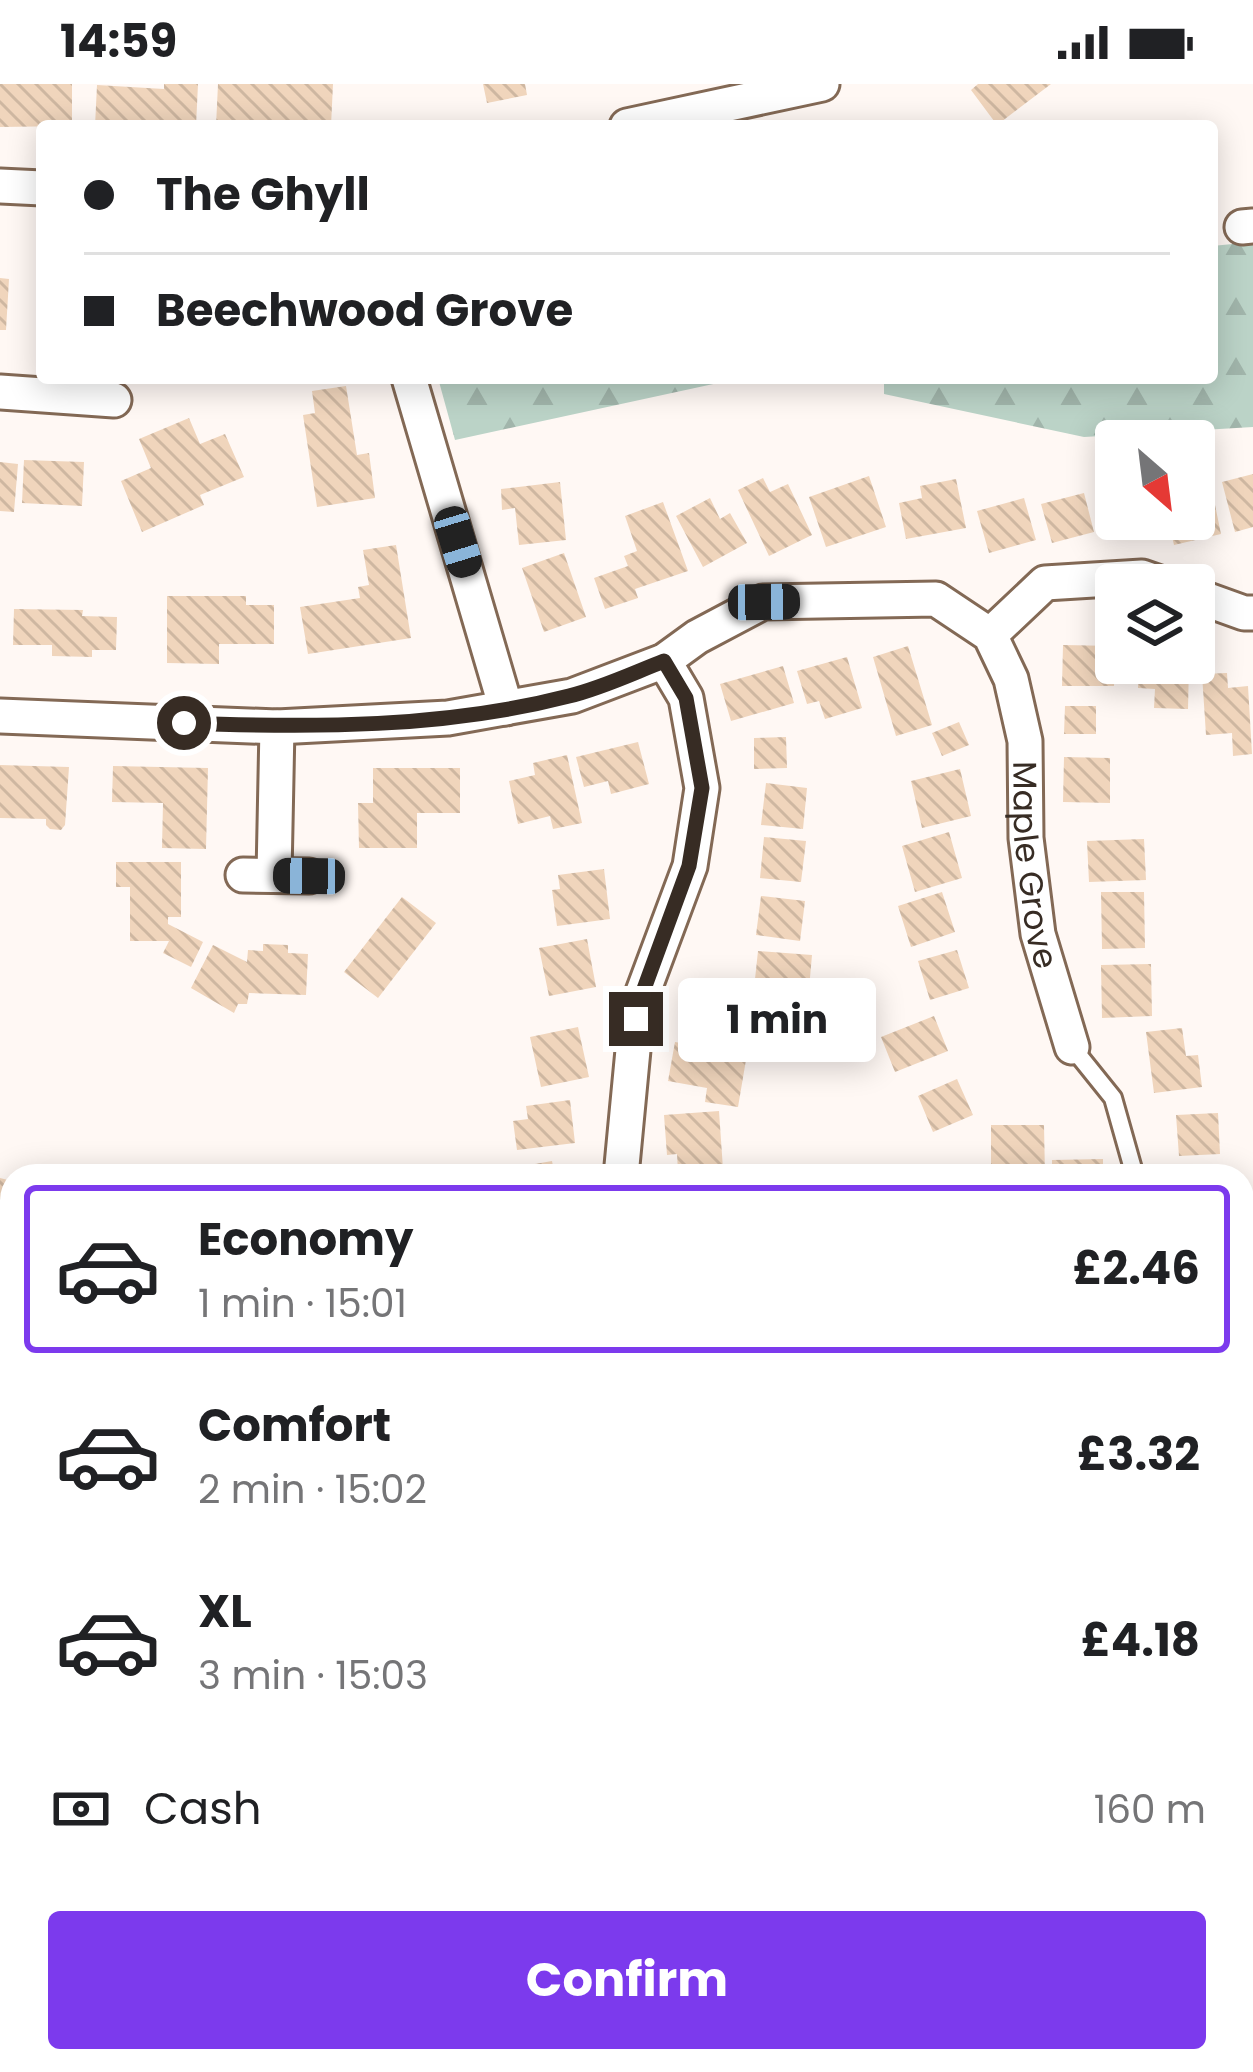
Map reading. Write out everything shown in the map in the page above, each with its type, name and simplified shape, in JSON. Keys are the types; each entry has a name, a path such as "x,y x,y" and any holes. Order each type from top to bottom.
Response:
{"street":[{"path":"641,120 696,97 822,84"},
{"path":"0,187 36,188"},
{"path":"411,384 506,708"},
{"path":"0,392 51,386 114,400"},
{"path":"0,716 277,727 448,718 572,696 664,661 764,602 936,599 990,635 1045,583 1095,580"},
{"path":"1215,604 1253,613"},
{"name":"Maple Grove","path":"990,635 1011,679 1025,741 1026,838 1038,934 1072,1047"},
{"path":"623,1164 637,1008 689,866 702,788 686,698 664,661"},
{"path":"277,727 258,875 309,876"}],"lane":[{"path":"1072,1047 1113,1098 1132,1164"}],"green space":[{"path":"1253,242 1253,427 1215,429 1215,420 1095,420 1095,436 1084,437 884,394 884,384 1218,384 1218,245"},
{"path":"440,384 713,384 455,440"}],"building":[{"path":"0,84 72,84 72,120 0,127"},
{"path":"164,84 198,84 196,120 95,120 97,85 164,89"},
{"path":"218,84 333,84 331,120 216,120"},
{"path":"483,84 525,84 527,95 487,103"},
{"path":"978,84 1051,84 1004,120 993,120 971,90"},
{"path":"0,278 9,279 6,330 0,330"},
{"path":"346,386 357,455 369,453 375,498 317,507 303,415 315,413 312,391"},
{"path":"189,418 200,444 225,434 244,477 200,495 204,505 142,532 121,481 151,468 139,439"},
{"path":"24,460 84,462 82,506 22,503"},
{"path":"0,462 18,464 14,512 0,511"},
{"path":"1253,474 1253,527 1235,532 1222,482"},
{"path":"869,476 886,527 826,547 809,497"},
{"path":"763,478 770,492 788,484 812,535 769,556 738,490"},
{"path":"956,479 966,528 906,539 899,503 922,498 920,486"},
{"path":"560,482 566,540 519,545 515,508 502,510 501,489"},
{"path":"1084,493 1094,532 1052,543 1041,504"},
{"path":"710,498 720,519 730,513 747,543 703,567 676,516"},
{"path":"1024,498 1036,540 989,553 977,511"},
{"path":"663,502 688,571 635,589 638,598 605,609 594,578 628,566 624,556 637,551 625,516"},
{"path":"1215,505 1221,534 1215,535"},
{"path":"396,545 411,638 308,654 300,607 360,598 358,587 369,585 363,550"},
{"path":"564,553 586,617 544,632 522,568"},
{"path":"167,596 246,596 246,605 274,605 274,644 219,644 219,664 167,663"},
{"path":"14,609 83,610 82,616 117,617 116,650 92,650 92,657 52,656 52,645 13,645"},
{"path":"1063,645 1095,646 1095,684 1114,686 1062,686"},
{"path":"908,646 932,725 896,736 873,657"},
{"path":"847,657 862,708 825,719 819,701 807,704 797,671"},
{"path":"783,666 794,703 731,721 720,684"},
{"path":"1215,673 1227,673 1228,688 1248,686 1252,754 1233,756 1232,733 1206,735 1203,684 1215,684"},
{"path":"1138,684 1189,684 1188,709 1154,708 1155,689 1138,688"},
{"path":"1065,706 1096,706 1096,734 1064,734"},
{"path":"959,722 969,745 942,756 932,733"},
{"path":"786,737 787,768 754,769 754,738"},
{"path":"638,742 649,784 611,794 608,781 584,787 576,757"},
{"path":"567,755 582,823 553,829 550,816 518,824 509,781 535,775 533,763"},
{"path":"1064,757 1110,758 1110,803 1063,802"},
{"path":"0,765 69,767 61,830 50,829 46,819 0,818"},
{"path":"113,766 208,768 206,849 162,848 163,803 112,802"},
{"path":"373,768 460,768 460,813 417,813 417,848 359,848 358,803 373,803"},
{"path":"960,769 971,816 922,828 911,781"},
{"path":"766,783 807,788 803,829 761,825"},
{"path":"949,832 962,878 915,892 902,846"},
{"path":"764,837 806,841 801,882 760,878"},
{"path":"1144,839 1146,880 1089,882 1087,841"},
{"path":"116,862 181,862 181,917 168,917 168,924 203,942 191,967 163,953 169,941 130,941 130,887 116,887"},
{"path":"604,869 610,919 557,926 552,890 560,889 558,875"},
{"path":"942,892 955,932 911,947 898,906"},
{"path":"1101,892 1144,892 1145,948 1102,949"},
{"path":"761,896 805,901 800,941 756,935"},
{"path":"402,897 436,923 378,998 344,972"},
{"path":"587,939 596,987 549,996 539,948"},
{"path":"263,944 288,945 288,953 308,954 306,995 249,993 247,1004 238,1004 234,1013 191,988 213,945 247,962 248,950 263,951"},
{"path":"957,950 969,988 930,1000 918,961"},
{"path":"758,951 812,955 807,1012 793,1012 791,1028 762,1026 766,979 755,979"},
{"path":"1151,964 1152,1016 1102,1018 1101,965"},
{"path":"934,1016 948,1051 895,1072 881,1037"},
{"path":"578,1027 589,1077 541,1087 530,1037"},
{"path":"1182,1028 1186,1056 1198,1055 1202,1087 1154,1093 1146,1032"},
{"path":"675,1042 747,1054 738,1107 705,1102 707,1088 668,1081"},
{"path":"957,1079 973,1115 933,1132 918,1096"},
{"path":"570,1100 575,1143 517,1150 513,1121 528,1119 526,1106"},
{"path":"719,1111 723,1164 678,1164 677,1154 667,1155 664,1115"},
{"path":"1218,1113 1220,1154 1179,1156 1176,1115"},
{"path":"991,1125 1044,1125 1045,1164 991,1164"},
{"path":"1103,1159 1103,1164 1052,1164 1052,1160"}],"route":[{"path":"184,723 284,727 448,718 572,696 664,661 686,698 702,788 689,866 636,1019"}]}
